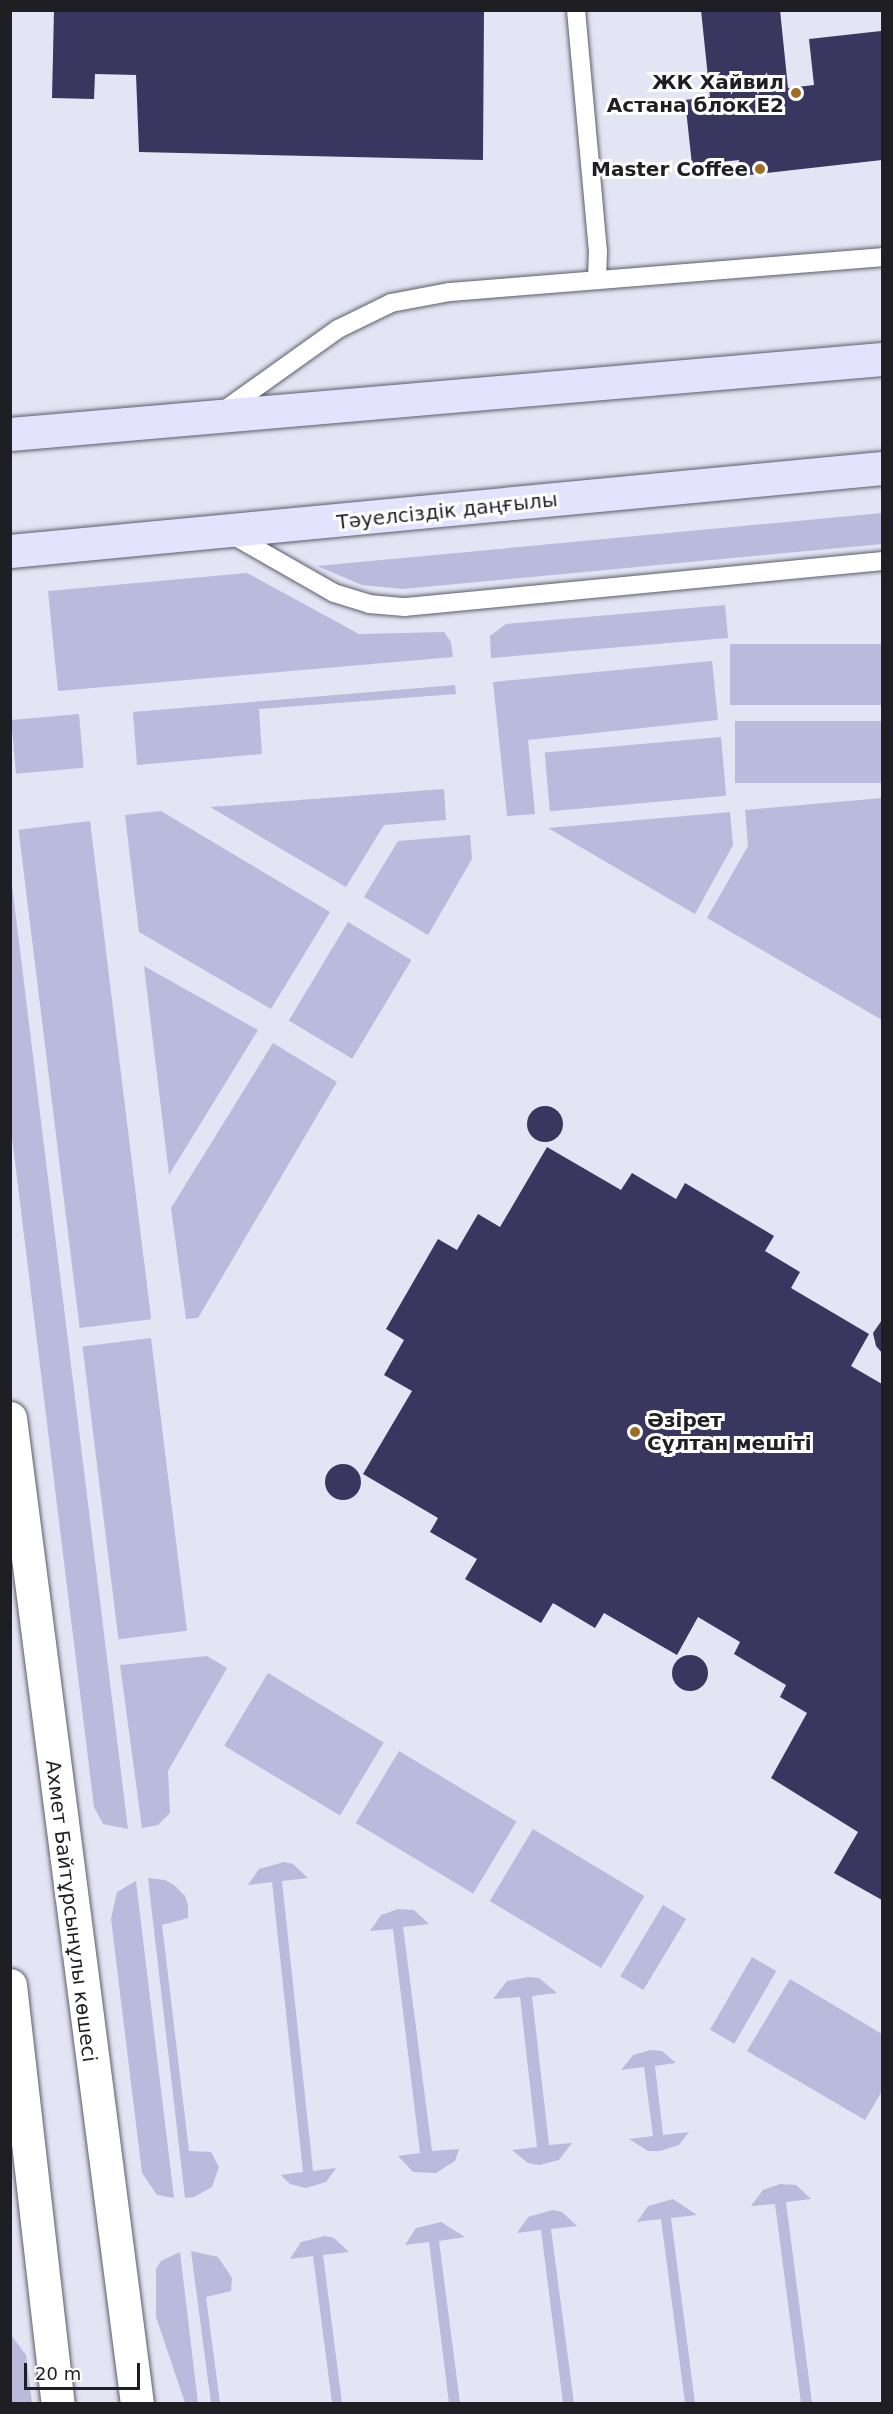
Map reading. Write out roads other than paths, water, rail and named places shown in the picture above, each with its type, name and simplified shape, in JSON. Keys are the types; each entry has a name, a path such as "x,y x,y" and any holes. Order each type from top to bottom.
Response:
{"main road":[{"path":"10,434 882,359"},
{"name":"Тәуелсіздік даңғылы","path":"10,551 228,533 882,468"}],"street":[{"name":"Ахмет Байтұрсынұлы көшесі","path":"10,1418 137,2403"},
{"path":"10,1985 58,2403"}],"lane":[{"path":"576,10 598,251 597,280"},
{"path":"216,416 338,329 391,303 450,292 882,257"},
{"path":"228,533 334,594 369,604 405,607 882,561"}],"place":[{"name":"ЖК Хайвил Астана блок E2","path":"796,93"},
{"name":"Master Coffee","path":"760,169"},
{"name":"Әзірет Сұлтан мешіті","path":"635,1432"}]}
